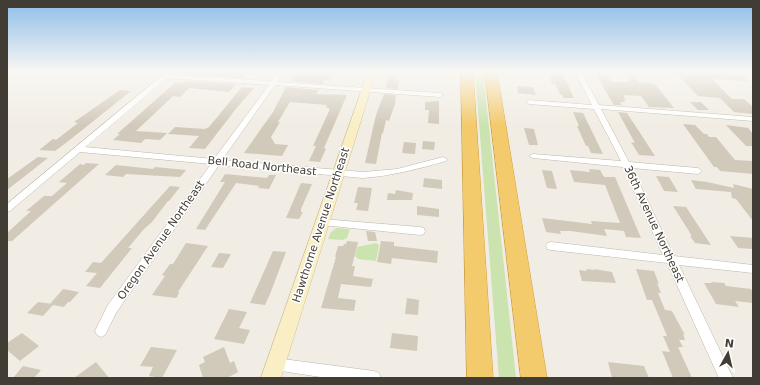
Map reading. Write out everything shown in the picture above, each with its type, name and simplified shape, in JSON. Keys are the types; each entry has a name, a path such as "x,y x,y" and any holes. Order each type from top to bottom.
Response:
{"highway":[{"path":"468,90 480,378"},
{"path":"494,90 534,378"}],"main road":[{"name":"Hawthorne Avenue Northeast","path":"271,378 366,90"}],"street":[{"path":"7,209 149,90"},
{"name":"Oregon Avenue Northeast","path":"101,331 112,309 268,90"},
{"path":"366,90 440,95"},
{"name":"36th Avenue Northeast","path":"587,90 626,164 726,378"},
{"path":"529,102 753,119"},
{"name":"Bell Road Northeast","path":"78,149 372,176 409,170 443,159"},
{"path":"533,156 698,171"},
{"path":"322,222 420,231"},
{"path":"551,246 753,269"},
{"path":"275,364 374,378"}],"green space":[{"path":"476,90 485,90 516,378 499,378"},
{"path":"337,228 350,229 347,238 343,240 328,239 331,232"},
{"path":"376,243 379,245 376,261 358,259 355,256 357,247"}],"building":[{"path":"120,90 131,91 55,151 39,150 53,139 56,140 78,123 74,122"},
{"path":"167,90 187,90 180,97 173,96 136,131 167,133 160,140 145,139 141,143 113,140 120,134 117,134"},
{"path":"209,90 231,90 229,92"},
{"path":"240,90 252,90 205,149 189,148 199,136 168,134 175,127 205,129 209,127"},
{"path":"284,90 319,90 316,94 347,95 324,148 326,149 320,162 309,161 316,146 313,146 330,109 326,107 327,105 290,102 271,137 275,144 288,145 282,156 244,153 273,112"},
{"path":"518,90 534,90 536,95 518,93"},
{"path":"558,90 570,90 574,98 564,98"},
{"path":"605,90 660,90 674,108 649,107 641,96 623,95 626,100 623,99 625,102 620,102 622,105 614,105"},
{"path":"692,90 723,90 732,99 744,99 753,107 753,114 734,112 720,98 698,96"},
{"path":"384,94 396,95 395,104 389,121 386,120 376,164 365,163 376,115"},
{"path":"439,101 439,124 428,123 429,110 425,110 425,102"},
{"path":"690,102 701,102 709,110 698,110"},
{"path":"573,112 583,113 603,154 591,153 588,146 586,146 577,126 579,126"},
{"path":"618,112 627,113 655,156 639,155 631,142 635,143"},
{"path":"683,124 695,125 709,137 716,137 735,160 753,161 753,174 720,171 717,167 714,167"},
{"path":"726,125 748,128 753,134 753,146 746,146"},
{"path":"524,128 534,129 538,145 529,145"},
{"path":"423,141 435,142 434,150 422,149"},
{"path":"404,142 416,143 415,154 402,153"},
{"path":"38,157 48,158 7,190 7,179"},
{"path":"86,163 99,164 12,241 7,241 7,233 31,211 26,211 44,196 52,196 67,183 59,182 80,164 84,165"},
{"path":"116,165 153,169 155,167 186,170 180,177 126,174 123,177 105,175"},
{"path":"589,169 600,170 604,177 615,177 641,238 626,237 624,231 604,229 607,236 570,231 560,231 561,234 546,232 542,218 592,224 591,221 620,223 605,185 574,182 570,170 590,172"},
{"path":"542,170 552,171 557,189 547,188"},
{"path":"225,174 267,178 269,175 276,175 269,189 236,183 205,230 196,229 225,182 220,182"},
{"path":"656,176 669,177 678,192 664,191"},
{"path":"424,178 442,180 442,189 423,187"},
{"path":"691,180 734,188 733,184 753,189 753,221 736,199 732,198 731,192 696,189"},
{"path":"301,183 312,184 301,209 301,212 303,212 299,219 286,218"},
{"path":"170,186 180,187 152,222 128,248 132,248 100,288 86,286 97,273 85,272 93,262 101,263"},
{"path":"358,187 372,188 368,211 356,210 358,203 354,203"},
{"path":"396,190 413,193 412,200 387,200 388,193 395,194"},
{"path":"417,206 439,209 439,217 417,215"},
{"path":"673,206 686,207 711,245 695,243"},
{"path":"366,231 375,232 377,241 368,241"},
{"path":"730,236 753,238 753,249 738,248"},
{"path":"347,241 358,242 352,266 355,266 353,276 373,279 371,287 341,284 338,298 356,300 354,311 321,308 338,246 343,246"},
{"path":"381,241 394,242 394,246 438,251 437,263 392,258 391,264 377,262"},
{"path":"186,243 208,246 178,292 177,297 152,295 165,276 162,275 170,264 173,264"},
{"path":"273,251 286,252 270,294 265,305 250,303"},
{"path":"219,253 231,254 223,268 211,267"},
{"path":"586,269 612,272 616,283 582,281 579,270 587,271"},
{"path":"636,269 654,271 661,293 658,293 665,310 672,311 685,335 683,334 685,340 679,340 683,347 678,347 692,378 673,378 662,351 670,352 663,336 667,336 652,300 647,300"},
{"path":"711,282 724,283 726,286 751,289 753,292 753,303 735,301 739,307 716,304 704,283 712,283"},
{"path":"63,289 79,292 64,307 53,305 43,316 27,313 38,302 50,304"},
{"path":"407,298 419,300 418,315 405,314"},
{"path":"229,309 247,312 239,328 250,330 244,344 214,339"},
{"path":"22,333 39,346 20,361 7,350 7,343"},
{"path":"392,333 418,336 417,351 390,348"},
{"path":"151,347 177,350 162,378 149,376 153,367 140,366"},
{"path":"224,347 230,363 234,361 238,372 227,378 203,378 199,365 205,362 203,357"},
{"path":"96,362 109,378 74,378"},
{"path":"608,362 644,366 649,378 612,378"},
{"path":"23,366 41,370 34,378 13,378"}]}
